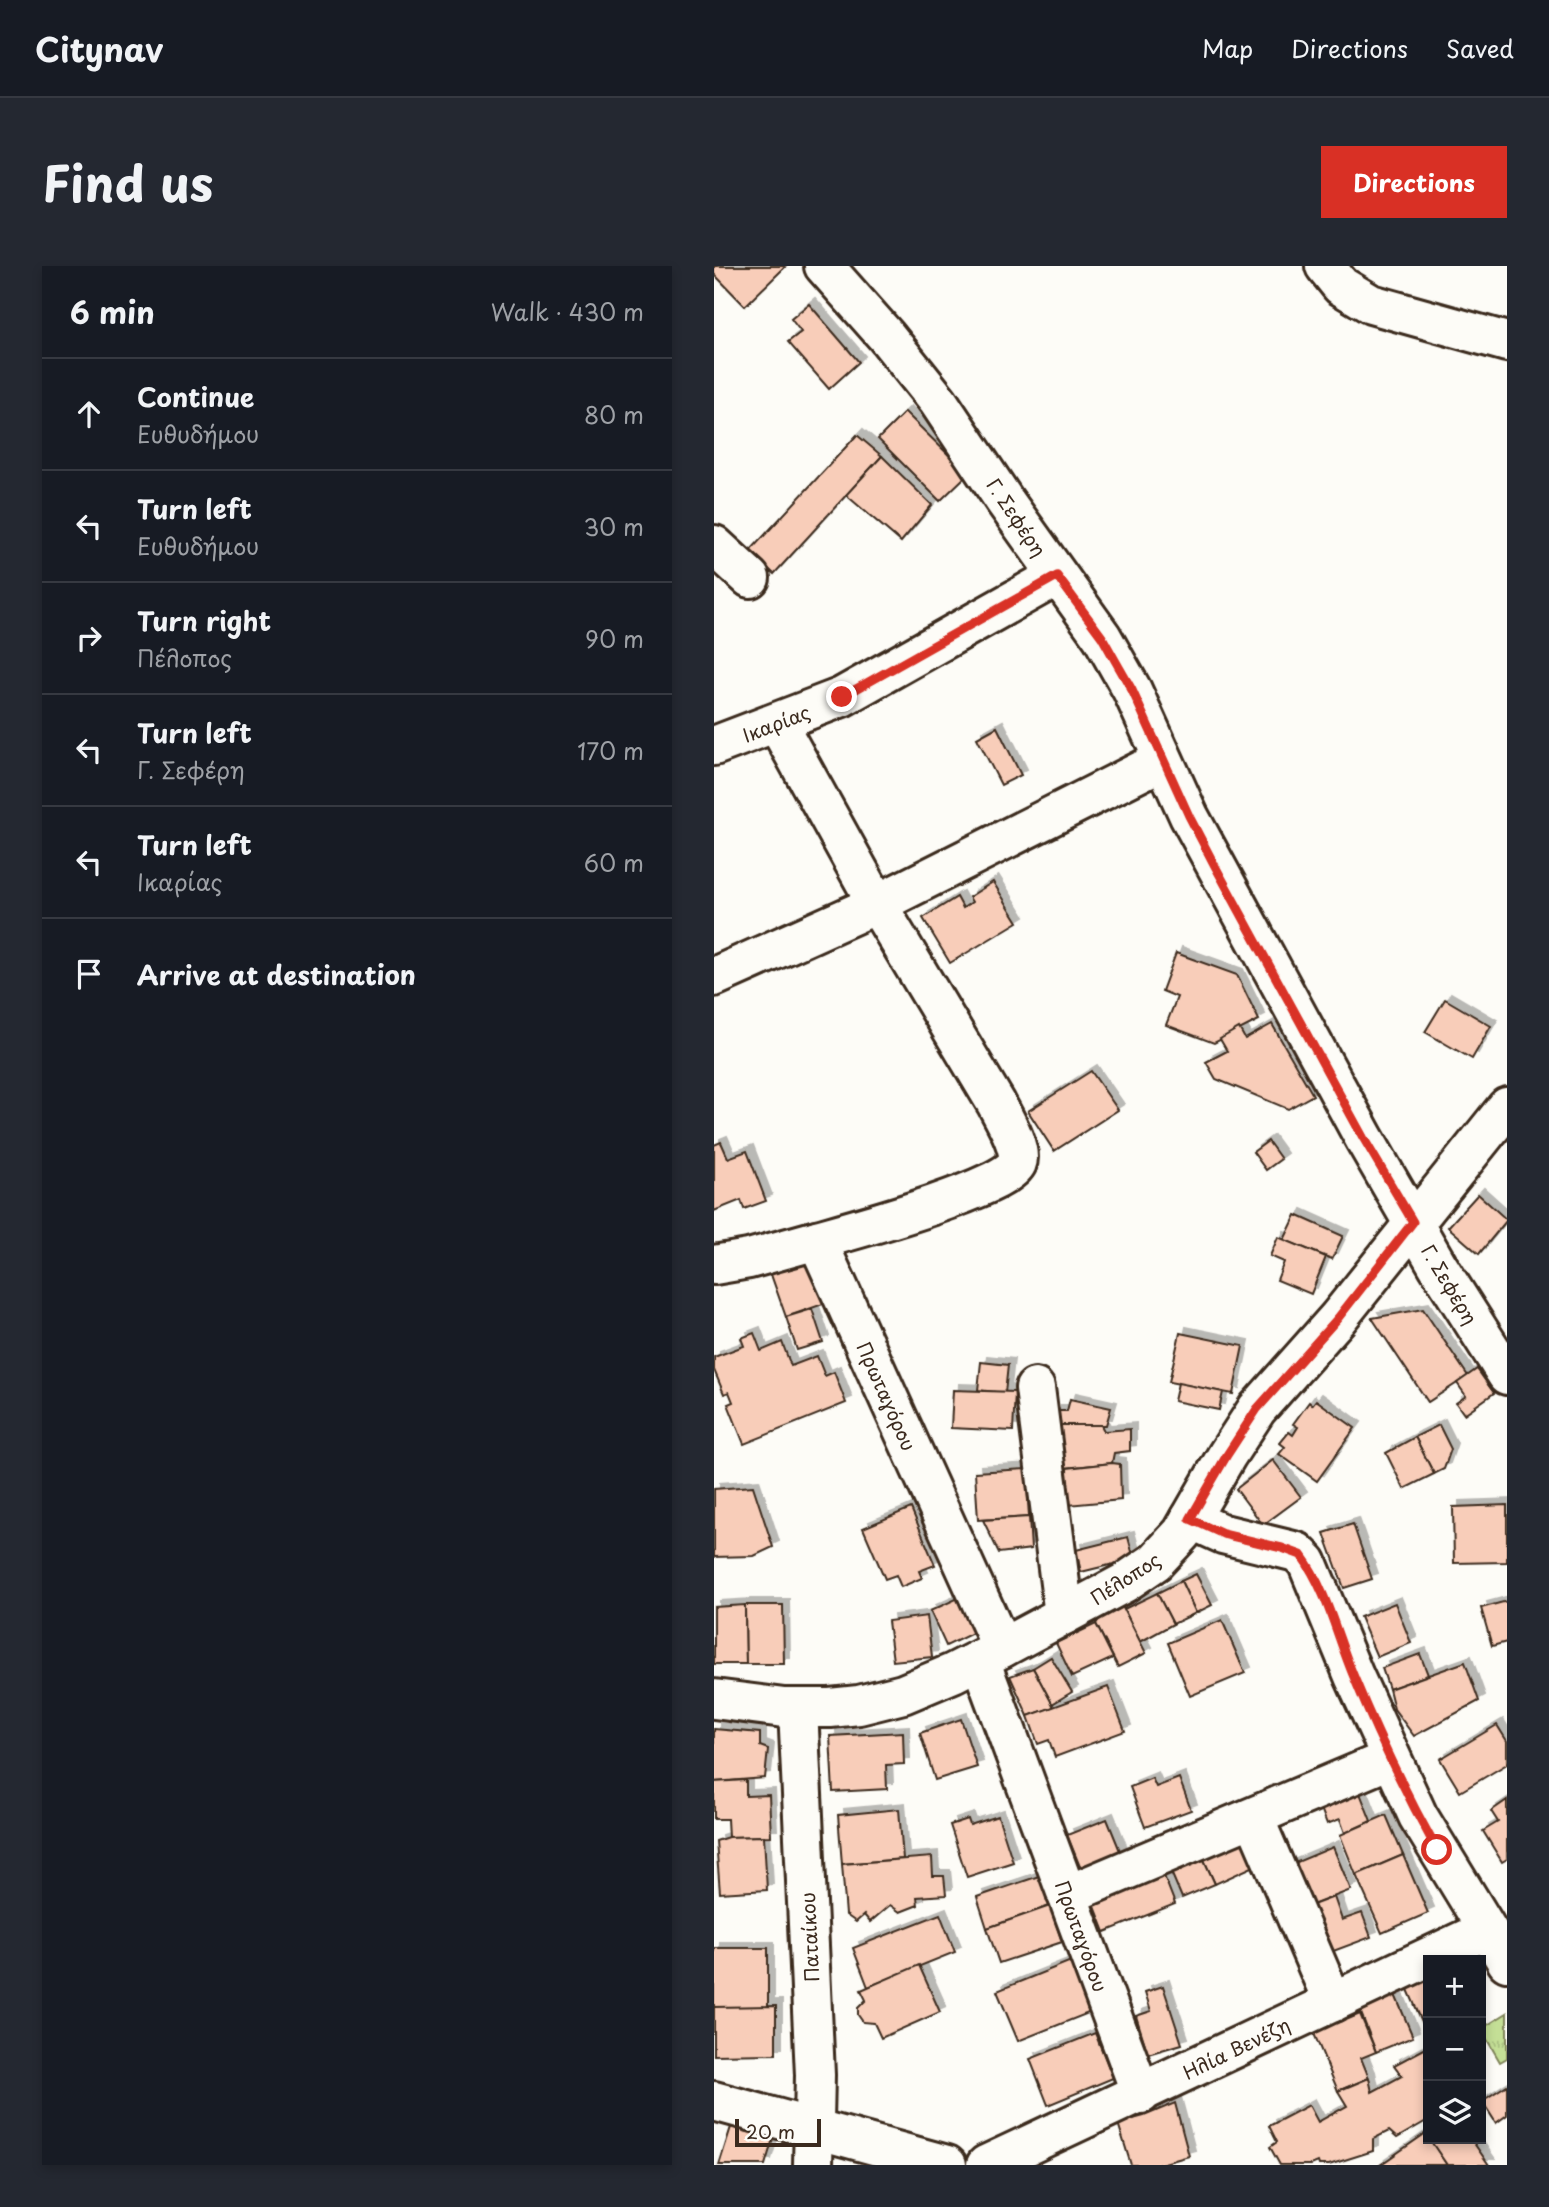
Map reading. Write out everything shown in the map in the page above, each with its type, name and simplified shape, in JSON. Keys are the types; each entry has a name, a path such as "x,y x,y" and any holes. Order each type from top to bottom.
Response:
{"street":[{"name":"Γ. Σεφέρη","path":"824,266 938,401 1057,576 1102,637 1132,690 1163,760 1222,878 1364,1139 1507,1375"},
{"path":"1325,266 1340,286 1370,304 1507,342"},
{"path":"714,545 750,578"},
{"name":"Ικαρίας","path":"714,746 842,697 1057,576"},
{"path":"714,1265 749,1259 817,1240 971,1191 1007,1174 1018,1160 1011,1133 996,1103 877,904 777,723"},
{"path":"714,976 877,904 1163,760"},
{"name":"Πέλοπος","path":"714,1699 798,1708 849,1706 879,1701 924,1686 991,1654 1124,1583 1155,1562 1171,1547 1190,1519 1257,1409 1338,1318 1507,1107"},
{"name":"Πρωταγόρου","path":"817,1240 991,1654 1067,1895 1141,2094"},
{"path":"1035,1388 1064,1615"},
{"path":"1190,1519 1223,1534 1301,1555 1317,1583 1390,1759 1430,1839 1507,1962"},
{"name":"Παταίκου","path":"798,1708 815,2076 814,2148"},
{"path":"1067,1895 1390,1759"},
{"path":"1254,1818 1333,2002"},
{"name":"Ηλία Βενέζη","path":"986,2165 1486,1930"},
{"path":"714,2101 814,2148 947,2165"}],"green space":[{"path":"1507,2013 1507,2058 1500,2062 1486,2038 1486,2026"}],"building":[{"path":"714,266 785,267 745,306 714,274"},
{"path":"809,304 859,362 829,389 788,342 801,332 791,319"},
{"path":"905,412 968,474 940,501 878,439"},
{"path":"857,435 882,456 774,574 750,551"},
{"path":"882,456 932,505 901,542 846,495"},
{"path":"997,727 1021,775 1001,785 977,738"},
{"path":"993,882 1018,922 950,963 923,918 957,897 963,908 972,902 969,897"},
{"path":"1176,953 1237,975 1259,1020 1214,1043 1166,1025 1177,997 1162,991"},
{"path":"1445,999 1491,1026 1472,1059 1425,1032"},
{"path":"1272,1024 1313,1095 1288,1109 1216,1079 1206,1062 1227,1051 1220,1039 1239,1028 1245,1039"},
{"path":"1091,1071 1118,1110 1054,1151 1028,1111"},
{"path":"1268,1141 1281,1159 1266,1170 1253,1152"},
{"path":"721,1142 728,1158 747,1151 766,1201 744,1209 741,1200 714,1211 714,1145"},
{"path":"1478,1194 1507,1220 1479,1254 1448,1227"},
{"path":"1296,1215 1343,1236 1332,1259 1284,1240"},
{"path":"1278,1237 1326,1257 1311,1294 1277,1280 1284,1262 1270,1256"},
{"path":"809,1250 829,1302 786,1317 768,1266"},
{"path":"812,1309 823,1342 797,1350 786,1317"},
{"path":"1423,1309 1468,1376 1428,1402 1372,1318"},
{"path":"754,1333 761,1351 782,1342 791,1366 817,1356 825,1376 834,1372 846,1403 744,1444 728,1404 733,1402 729,1392 724,1394 714,1370 714,1357 744,1346 741,1338"},
{"path":"1180,1333 1243,1346 1233,1394 1169,1382"},
{"path":"981,1362 1008,1365 1005,1393 978,1390"},
{"path":"1477,1369 1494,1393 1464,1414 1456,1403 1466,1396 1457,1383"},
{"path":"1178,1383 1223,1392 1219,1410 1174,1401"},
{"path":"953,1390 1015,1392 1013,1431 951,1428"},
{"path":"1070,1399 1111,1408 1106,1425 1054,1425 1055,1411 1067,1411"},
{"path":"1316,1400 1355,1428 1317,1481 1279,1454 1285,1447 1280,1443 1289,1432 1293,1435 1298,1427 1293,1424 1309,1402 1312,1405"},
{"path":"1054,1425 1101,1425 1104,1431 1130,1429 1130,1451 1114,1453 1112,1463 1055,1469"},
{"path":"1439,1425 1451,1449 1444,1469 1434,1474 1415,1437"},
{"path":"1415,1437 1434,1474 1404,1489 1386,1453"},
{"path":"1273,1460 1301,1497 1263,1525 1236,1489"},
{"path":"1120,1464 1121,1500 1068,1505 1067,1468"},
{"path":"1026,1469 1029,1517 978,1520 975,1472"},
{"path":"753,1486 773,1547 754,1556 714,1557 714,1489"},
{"path":"1507,1505 1507,1562 1454,1563 1453,1507"},
{"path":"911,1508 935,1565 919,1571 922,1578 901,1587 896,1575 885,1579 863,1528"},
{"path":"1029,1517 1031,1549 999,1553 983,1520"},
{"path":"1353,1524 1372,1579 1344,1588 1324,1533"},
{"path":"1128,1537 1134,1559 1081,1572 1076,1550"},
{"path":"1196,1574 1212,1605 1196,1613 1181,1581"},
{"path":"1181,1581 1196,1613 1173,1624 1157,1593"},
{"path":"1157,1593 1173,1624 1140,1642 1124,1609"},
{"path":"967,1594 983,1628 946,1646 930,1611"},
{"path":"1507,1601 1507,1642 1492,1646 1481,1608"},
{"path":"1395,1603 1411,1643 1377,1657 1360,1617"},
{"path":"1121,1604 1146,1653 1118,1667 1096,1624 1103,1613"},
{"path":"745,1605 746,1664 714,1664 714,1607"},
{"path":"745,1605 783,1605 784,1664 746,1664"},
{"path":"927,1616 932,1657 893,1661 888,1621"},
{"path":"1222,1620 1245,1673 1190,1696 1168,1643"},
{"path":"1096,1624 1113,1658 1072,1677 1056,1643"},
{"path":"1420,1654 1428,1675 1389,1689 1382,1668"},
{"path":"1051,1657 1072,1692 1052,1704 1033,1668"},
{"path":"1465,1662 1479,1701 1414,1736 1394,1709 1389,1689"},
{"path":"1033,1668 1054,1707 1028,1716 1010,1676"},
{"path":"1108,1687 1125,1731 1055,1757 1049,1740 1038,1744 1028,1716"},
{"path":"961,1719 977,1767 935,1780 920,1733"},
{"path":"1497,1725 1507,1741 1507,1764 1460,1792 1440,1759"},
{"path":"714,1729 760,1733 760,1746 768,1749 765,1778 714,1782"},
{"path":"903,1732 904,1764 886,1765 887,1789 833,1792 830,1736"},
{"path":"1152,1778 1156,1787 1179,1778 1191,1810 1145,1827 1130,1787"},
{"path":"746,1780 746,1796 769,1795 771,1836 728,1837 727,1819 714,1819 714,1782"},
{"path":"1356,1783 1371,1821 1345,1833 1340,1819 1327,1824 1317,1798"},
{"path":"1507,1800 1507,1859 1502,1862 1483,1831 1498,1822 1491,1811"},
{"path":"899,1809 903,1859 842,1864 838,1815"},
{"path":"1386,1815 1403,1855 1356,1875 1340,1835"},
{"path":"998,1816 1013,1862 967,1877 950,1825 968,1819 970,1825"},
{"path":"1107,1819 1125,1863 1085,1879 1067,1835"},
{"path":"1246,1830 1261,1863 1215,1884 1200,1851"},
{"path":"764,1836 767,1890 720,1893 716,1841 728,1837"},
{"path":"1333,1847 1351,1890 1302,1909 1285,1867"},
{"path":"1200,1851 1215,1884 1182,1898 1168,1865"},
{"path":"1403,1855 1428,1913 1382,1933 1356,1875"},
{"path":"932,1857 933,1876 944,1876 946,1895 917,1897 918,1905 900,1912 890,1905 870,1922 864,1915 856,1922 846,1915 842,1864"},
{"path":"1161,1868 1175,1904 1105,1932 1091,1896"},
{"path":"1039,1876 1050,1906 987,1928 977,1897"},
{"path":"1334,1897 1342,1920 1362,1913 1371,1937 1320,1956 1302,1909"},
{"path":"1050,1906 1062,1942 999,1963 987,1928"},
{"path":"940,1914 955,1952 868,1987 853,1948"},
{"path":"714,1948 768,1948 768,2007 714,2007"},
{"path":"1071,1961 1091,2012 1018,2041 997,1991"},
{"path":"919,1965 940,2012 881,2038 874,2023 863,2022 858,2015 858,2008 866,2000 861,1990"},
{"path":"1423,1977 1423,2024 1406,1985"},
{"path":"1163,1986 1182,2044 1148,2054 1136,2016 1151,2011 1145,1992"},
{"path":"1393,1990 1413,2037 1376,2052 1358,2005"},
{"path":"776,2006 776,2054 714,2055 714,2007"},
{"path":"1344,2010 1346,2020 1360,2014 1376,2052 1361,2058 1369,2078 1338,2091 1310,2024"},
{"path":"1095,2033 1113,2078 1048,2105 1030,2059"},
{"path":"1423,2050 1423,2123 1397,2138 1389,2131 1373,2139 1373,2151 1329,2165 1319,2165 1318,2162 1311,2165 1280,2165 1270,2147 1277,2142 1269,2126 1309,2105 1318,2122 1347,2106 1338,2091 1369,2078 1372,2092 1402,2076 1394,2065"},
{"path":"1507,2085 1507,2115 1496,2123 1486,2107 1486,2098"},
{"path":"1175,2103 1189,2156 1157,2165 1131,2165 1118,2123"},
{"path":"731,2127 773,2139 765,2165 719,2165"},
{"path":"1423,2135 1423,2144 1433,2144 1447,2165 1380,2165"},
{"path":"1433,2144 1474,2144 1489,2165 1447,2165"}],"route":[{"path":"842,697 1057,576 1102,637 1132,690 1189,816 1215,866 1364,1139 1413,1222 1338,1318 1257,1409 1206,1488 1190,1519 1223,1534 1297,1552 1307,1562 1390,1759 1437,1850"}]}
